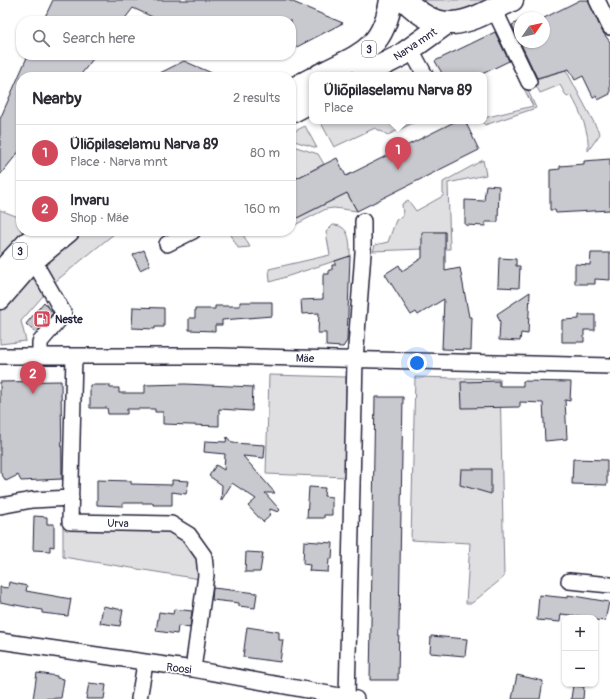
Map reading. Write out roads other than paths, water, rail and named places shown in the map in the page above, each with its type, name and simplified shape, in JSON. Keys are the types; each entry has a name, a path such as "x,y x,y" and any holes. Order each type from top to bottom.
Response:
{"highway":[{"name":"3","path":"326,72 369,49 374,44 382,32 388,17 391,0"},
{"path":"405,0 423,16 430,20 445,24 461,23 503,4"},
{"name":"Narva mnt","path":"369,72 402,55 445,24"},
{"path":"296,87 309,81"},
{"path":"296,109 309,103"},
{"name":"3","path":"0,273 36,236"},
{"name":"3","path":"0,298 33,260 62,236"}],"street":[{"path":"597,0 610,27"},
{"path":"503,4 529,82"},
{"path":"410,48 423,72"},
{"path":"352,698 355,360 363,253 363,221"},
{"path":"167,244 183,236"},
{"path":"33,260 64,314 40,342 40,356"},
{"name":"Mäe","path":"0,356 217,356 610,366"},
{"name":"Urva","path":"74,356 70,522 171,524 189,535 204,556 206,575 192,669"},
{"path":"0,506 32,500 71,498"},
{"path":"569,581 610,585"},
{"name":"Roosi","path":"0,641 145,664 192,669 352,698"},
{"path":"139,699 145,664"}],"place":[{"name":"Üliõpilaselamu Narva 89","path":"398,170"},
{"name":"Neste","path":"42,319"},
{"name":"Invaru","path":"33,394"}]}
